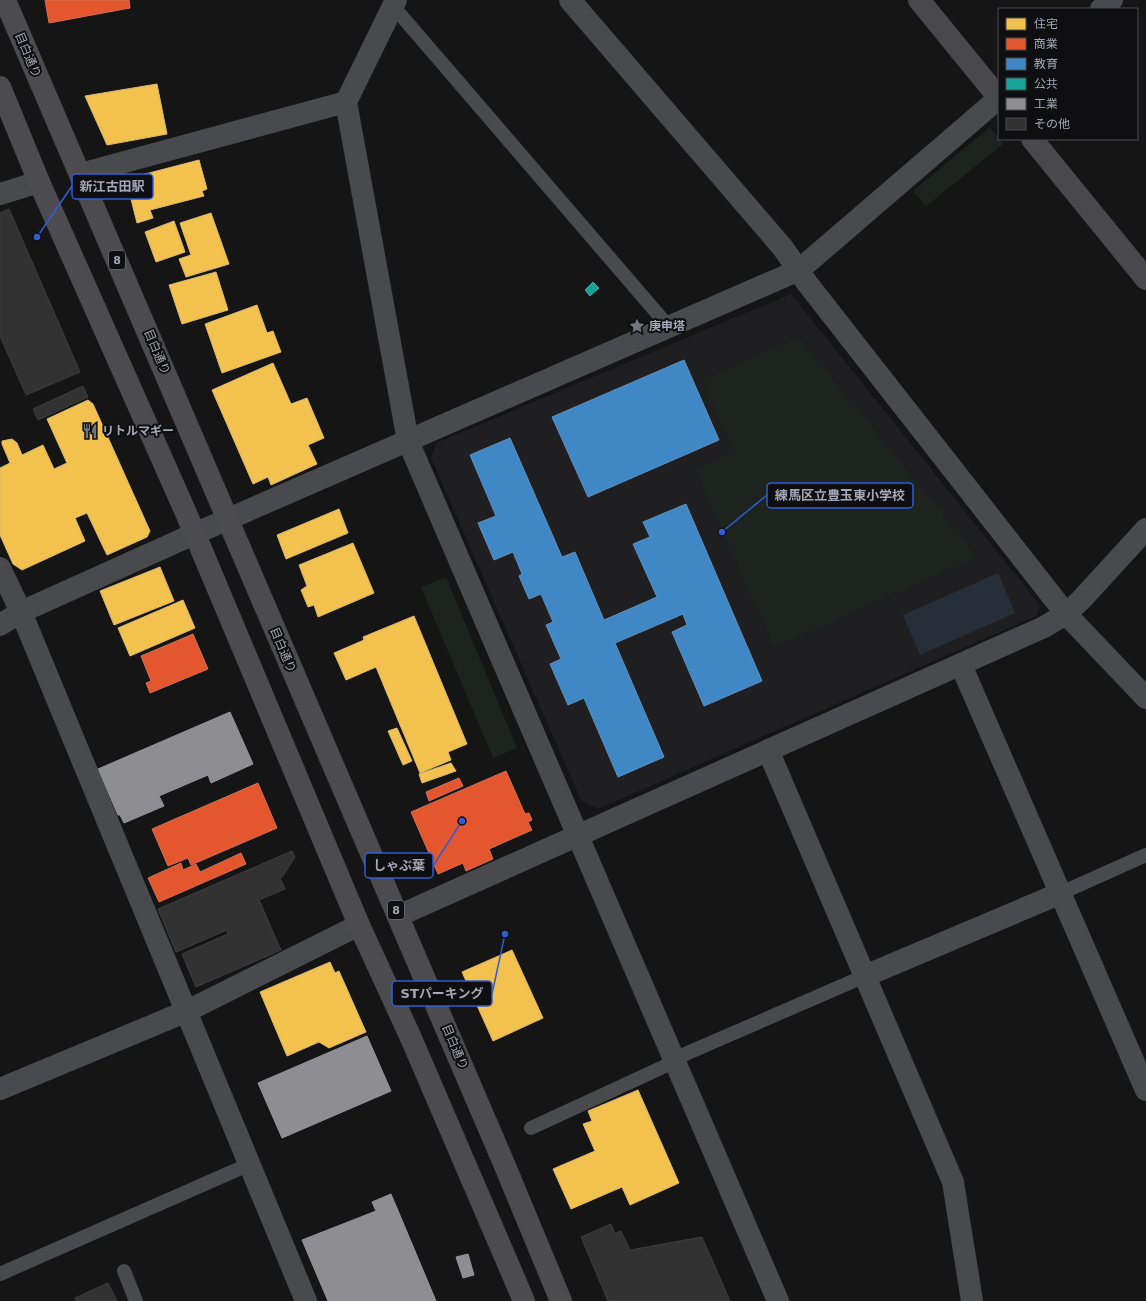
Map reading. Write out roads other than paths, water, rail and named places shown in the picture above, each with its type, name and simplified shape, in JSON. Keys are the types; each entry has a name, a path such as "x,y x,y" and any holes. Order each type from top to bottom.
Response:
{"main road":[{"name":"目白通り","path":"5,0 398,916 561,1301"},
{"path":"0,87 39,182 194,534 359,925 414,1046 524,1301"}],"street":[{"path":"570,0 783,248 807,283 1066,614 1146,698"},
{"path":"919,0 998,97"},
{"path":"1102,8 1112,0"},
{"path":"394,3 346,102 408,441 676,1060 778,1301"},
{"path":"0,625 21,612 194,534 799,270 998,99"},
{"path":"80,174 346,102"},
{"path":"1033,140 1146,279"},
{"path":"0,194 39,182"},
{"path":"398,916 1044,627 1066,614 1081,600 1146,528"},
{"path":"0,568 21,612 306,1301"},
{"path":"961,665 1146,1090"},
{"path":"768,750 953,1182 972,1301"},
{"path":"865,976 1061,893"},
{"path":"0,1089 187,1011 359,925"}],"lane":[{"path":"394,3 668,327"},
{"path":"1061,893 1146,855"},
{"path":"531,1128 676,1060 683,1055 865,976"},
{"path":"0,1274 250,1164"},
{"path":"124,1271 136,1301"}],"place":[{"name":"新江古田駅","path":"37,237"},
{"name":"庚申塔","path":"637,326"},
{"name":"リトルマギー","path":"90,431"},
{"name":"練馬区立豊玉東小学校","path":"722,532"},
{"name":"しゃぶ葉","path":"462,821"},
{"name":"STパーキング","path":"505,934"}]}
